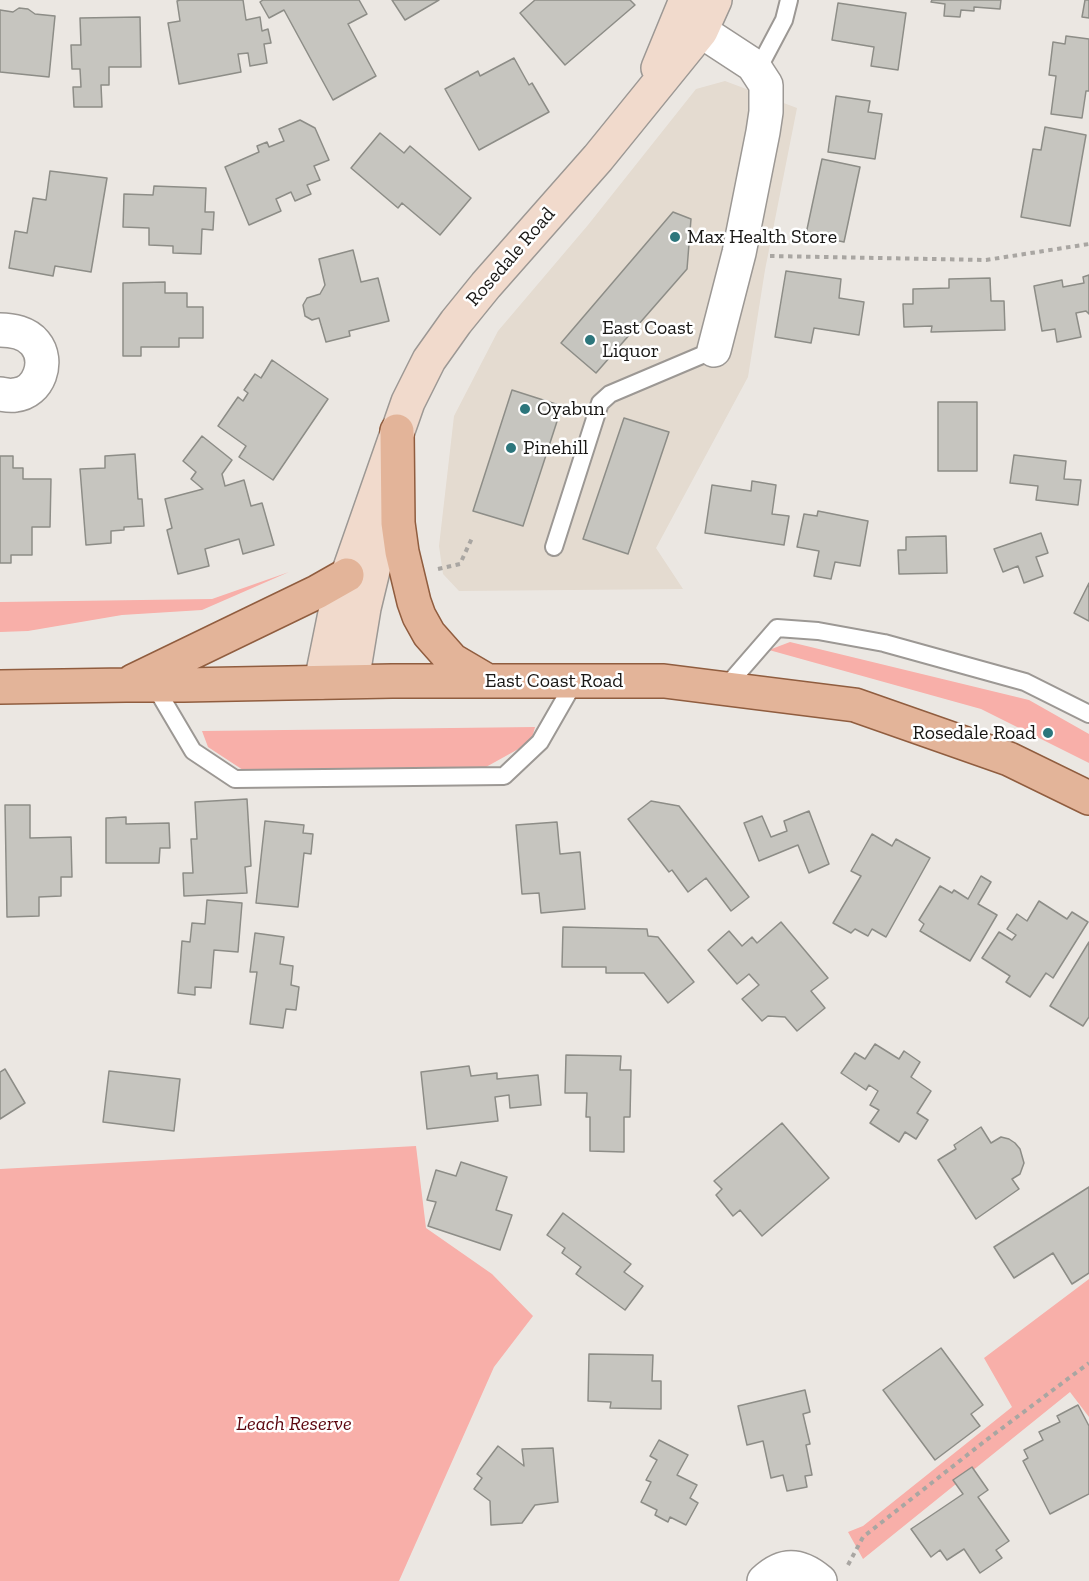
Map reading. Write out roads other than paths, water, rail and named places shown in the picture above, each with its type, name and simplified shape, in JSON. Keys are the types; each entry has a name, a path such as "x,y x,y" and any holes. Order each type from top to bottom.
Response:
{"main road":[{"name":"Rosedale Road","path":"336,682 336,608 408,402 429,360 486,285 598,158 646,97 689,16 716,0"},
{"name":"Rosedale Road","path":"336,682 364,608 387,512 398,431"},
{"path":"398,431 398,523 402,552 414,602 429,634 452,660 486,680"},
{"path":"140,685 347,575"},
{"name":"East Coast Road","path":"0,687 486,680 664,681 855,705 1009,759 1089,798"}],"street":[{"path":"689,16 753,65 766,85 766,112 739,253 714,350"},
{"path":"0,330 21,333 34,342 42,361 41,373 36,383 27,391 15,395 0,394"},
{"path":"764,1581 775,1572 795,1567 833,1576"}],"lane":[{"path":"757,71 783,20 789,0"},
{"path":"554,547 600,403 610,394 714,350"},
{"path":"724,689 777,628 884,643 1025,682 1089,714"},
{"path":"140,685 193,751 234,779 504,776 540,742 575,681"}],"place":[{"name":"Max Health Store","path":"675,237"},
{"name":"East Coast Liquor","path":"590,340"},
{"name":"Oyabun","path":"525,409"},
{"name":"Pinehill","path":"511,448"},
{"name":"Rosedale Road","path":"1048,733"}],"park label":[{"name":"Leach Reserve","path":"294,1424"}]}
